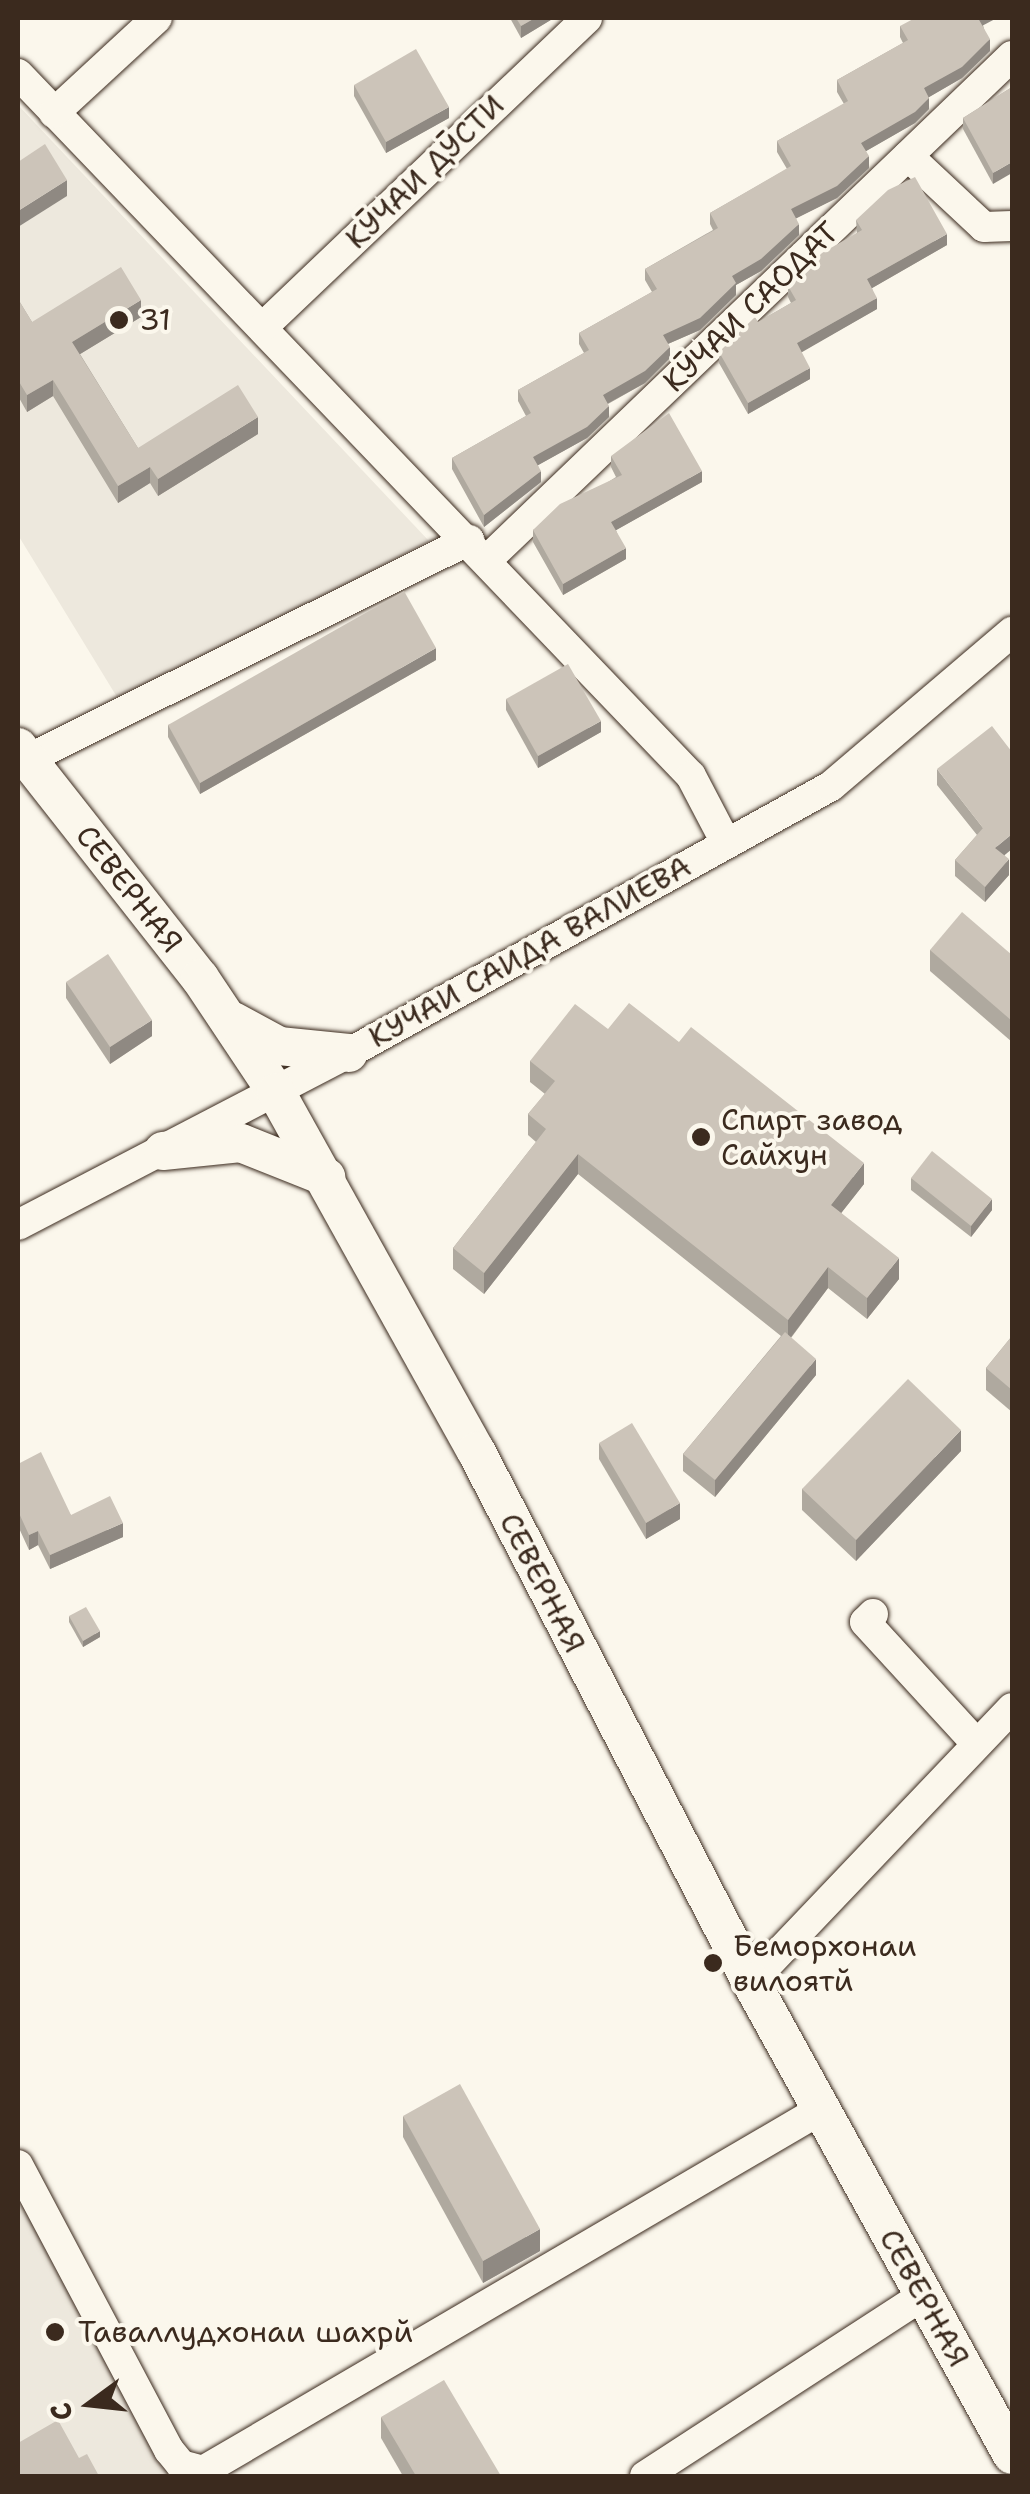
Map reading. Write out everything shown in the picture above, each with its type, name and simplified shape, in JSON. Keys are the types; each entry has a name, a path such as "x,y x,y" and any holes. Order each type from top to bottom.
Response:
{"main road":[{"name":"СЕВЕРНАЯ","path":"22,753 228,1018 326,1176 751,1982 1012,2455"},
{"path":"228,1018 280,1046 350,1052"},
{"path":"163,1152 241,1143 326,1176"}],"street":[{"path":"54,113 157,18"},
{"name":"КӮЧАИ ДӮСТИ","path":"264,326 587,18"},
{"name":"КӮЧАИ САОДАТ","path":"22,753 479,549 1012,56"},
{"path":"18,74 479,549 692,776 726,843"},
{"path":"908,156 984,227 1012,226"},
{"name":"КУЧАИ САИДА ВАЛИЕВА","path":"18,1225 350,1052 830,786 1012,632"},
{"path":"873,1614 865,1622 976,1744"},
{"path":"751,1982 976,1744 1008,1722"},
{"path":"18,2165 169,2450 181,2464 203,2470 822,2110"},
{"path":"645,2476 922,2296"}],"shaded area":[{"name":"31","path":"18,105 429,541 120,702 18,535"},
{"name":"Таваллудхонаи шахрй","path":"18,2187 169,2476 18,2476"}],"building":[{"path":"516,18 535,18 521,26"},
{"path":"915,18 978,18 990,39 962,67 924,88 929,98 915,112 861,143 869,156 837,186 791,209 799,224 761,259 732,276 736,283 700,318 663,335 670,347 645,371 603,395 609,406 587,427 533,457 541,471 484,515 452,458 531,413 518,390 589,350 579,333 657,289 645,269 718,228 710,213 791,166 777,141 848,101 837,80 908,40 900,26"},
{"path":"416,49 449,107 386,142 354,85"},
{"path":"1012,87 1012,162 993,173 963,118"},
{"path":"45,144 67,180 18,211 18,162"},
{"path":"915,177 947,234 867,279 877,298 797,343 810,368 748,403 719,352 755,317 758,322 796,300 788,286 822,253 862,230 856,220 888,190"},
{"path":"121,267 141,300 72,342 138,448 238,385 258,417 158,479 150,467 118,486 53,380 27,395 18,380 18,299 32,322"},
{"path":"669,413 702,471 611,522 626,548 563,584 533,530 560,504 622,475 611,456"},
{"path":"404,591 436,648 200,783 168,725"},
{"path":"568,664 601,721 538,756 506,699"},
{"path":"992,726 1012,752 1012,834 995,848 1009,859 985,887 955,860 983,828 937,769"},
{"path":"962,912 1012,955 1012,1021 930,950"},
{"path":"108,954 152,1020 110,1047 66,982"},
{"name":"Спирт завод Сайхун","path":"629,1003 679,1042 691,1027 864,1163 831,1205 899,1258 867,1298 828,1267 788,1320 578,1154 484,1273 453,1248 546,1129 528,1114 555,1081 530,1061 575,1004 608,1029"},
{"path":"932,1151 992,1199 971,1226 911,1178"},
{"path":"785,1332 816,1359 715,1480 683,1454"},
{"path":"1012,1336 1012,1390 986,1368"},
{"path":"908,1379 961,1430 856,1540 802,1489"},
{"path":"632,1423 680,1503 646,1523 599,1443"},
{"path":"41,1452 71,1515 110,1496 123,1523 50,1555 38,1531 29,1535 18,1511 18,1464"},
{"path":"86,1607 100,1631 83,1641 69,1616"},
{"path":"460,2084 540,2229 483,2261 403,2116"},
{"path":"444,2380 501,2476 416,2476 381,2417"},
{"path":"58,2420 79,2458 87,2454 99,2476 18,2476 18,2443"}],"place":[{"name":"31","path":"119,320"},
{"name":"Спирт завод Сайхун","path":"701,1137"},
{"name":"Беморхонаи вилоятй","path":"713,1963"},
{"name":"Таваллудхонаи шахрй","path":"55,2332"}]}
